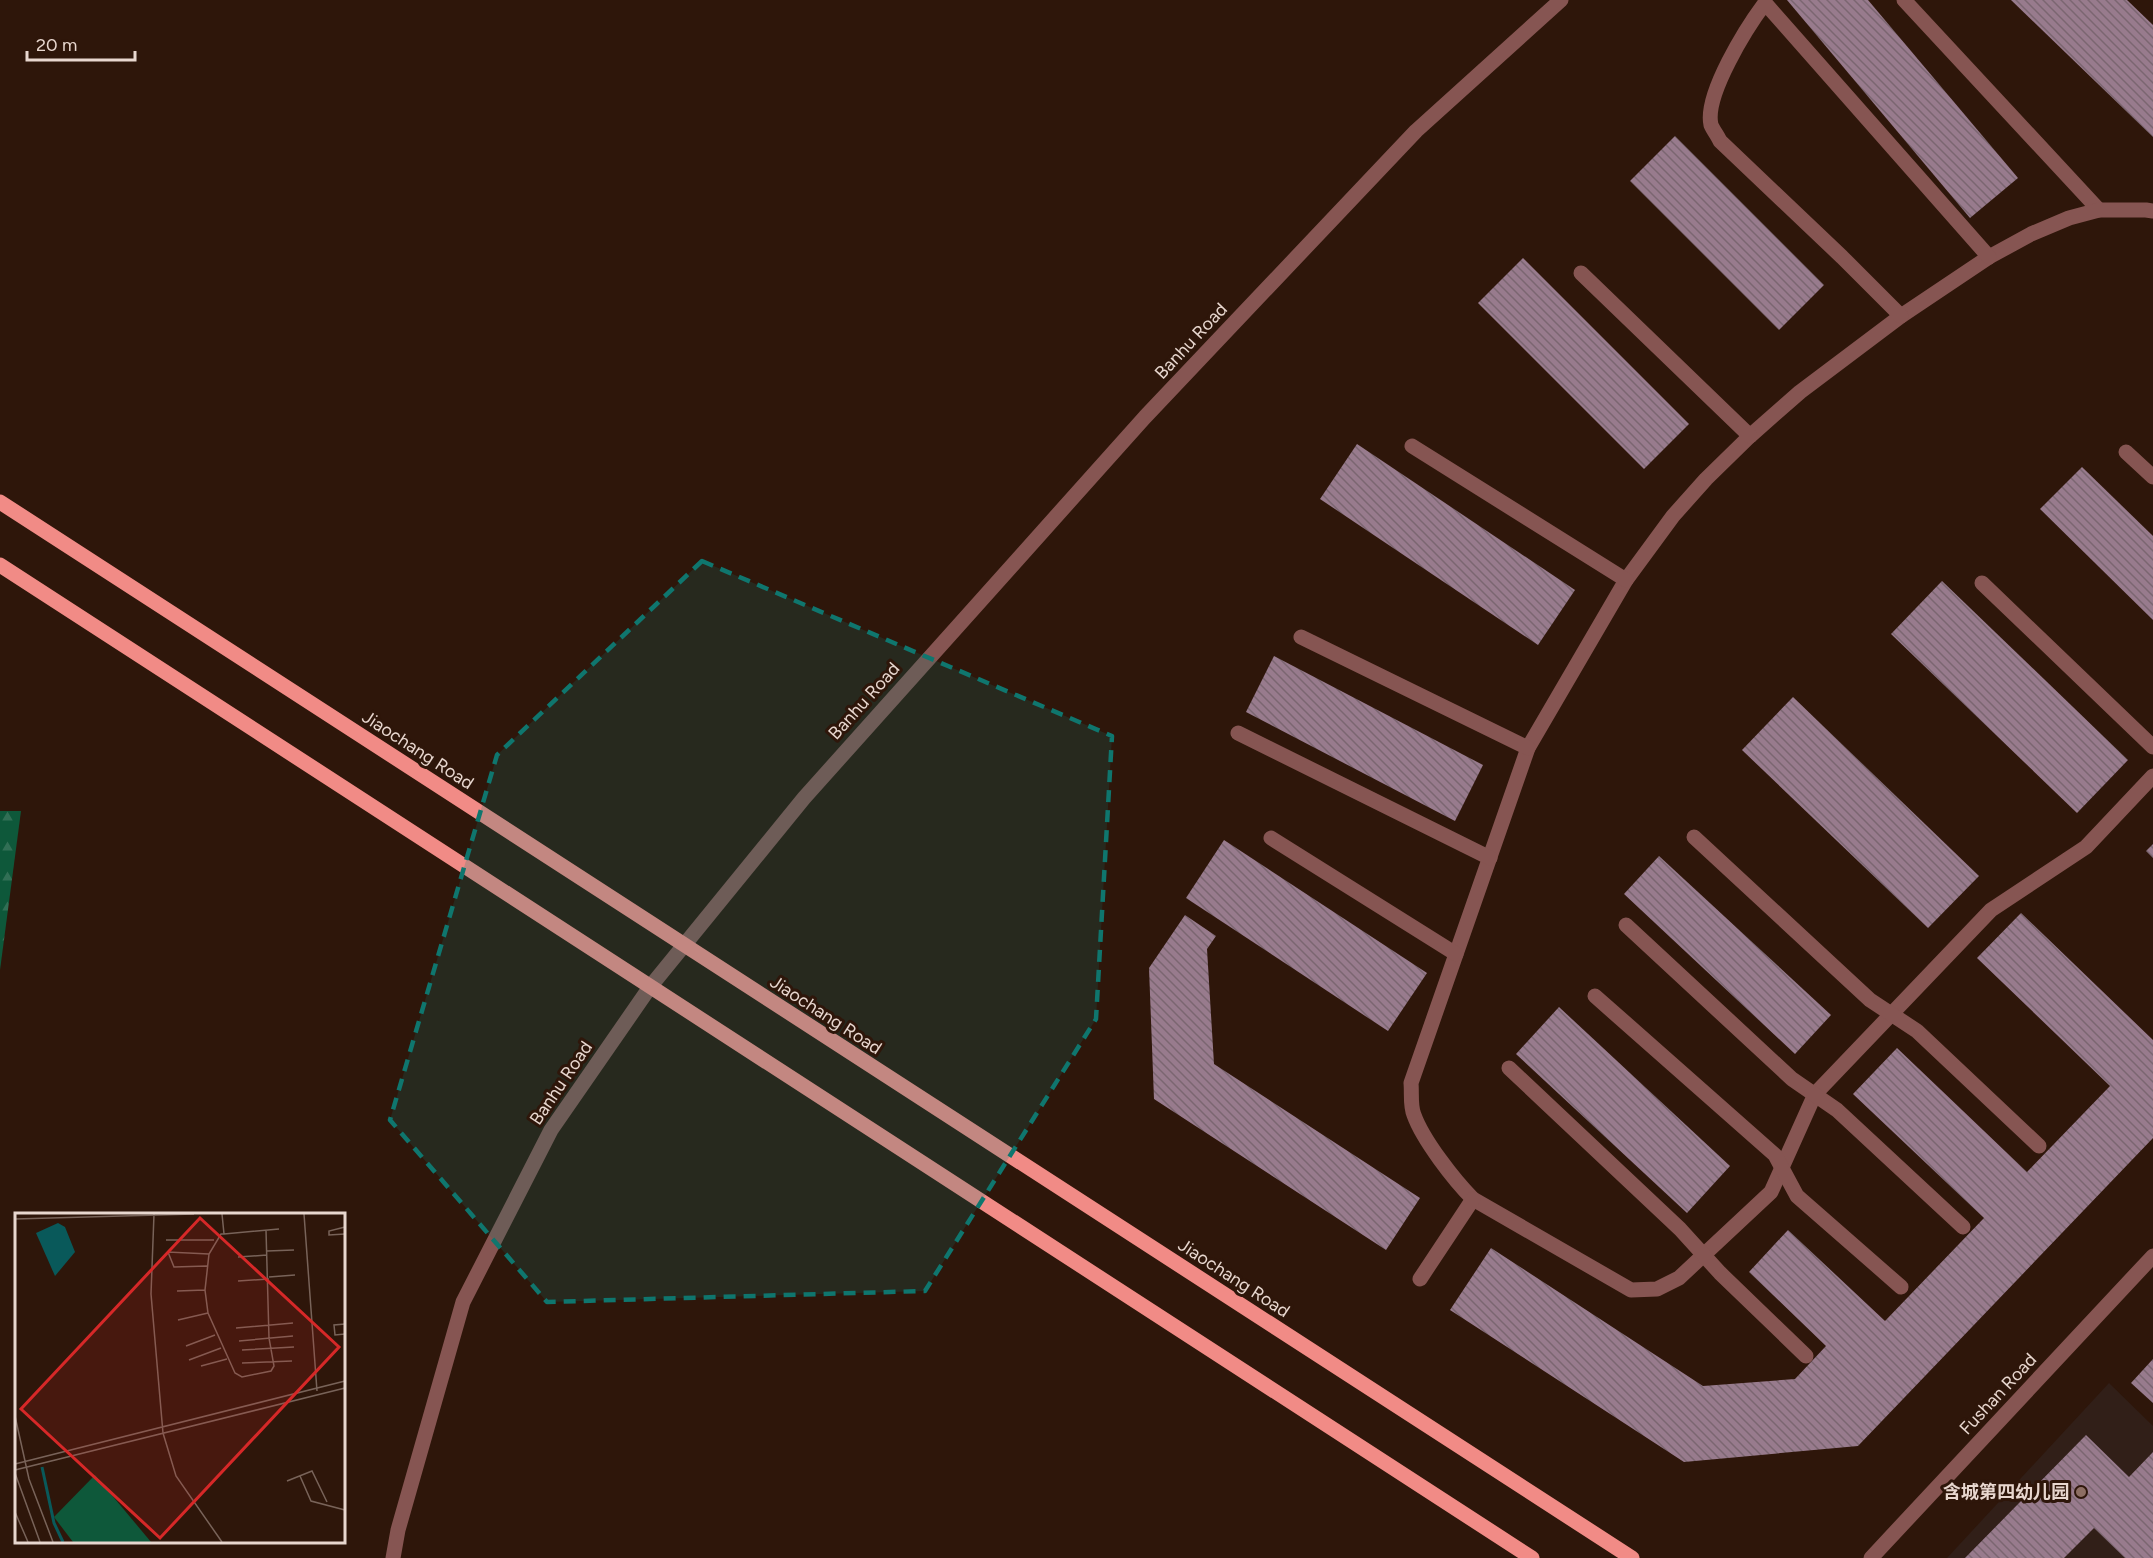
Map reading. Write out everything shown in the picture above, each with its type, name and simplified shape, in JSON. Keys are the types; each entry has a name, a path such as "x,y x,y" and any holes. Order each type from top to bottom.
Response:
{"main road":[{"name":"Jiaochang Road","path":"0,502 1632,1558"},
{"path":"0,565 1532,1558"}],"street":[{"name":"Banhu Road","path":"393,1558 398,1530 463,1302 551,1130 650,987 804,798 1145,417 1416,131 1561,0"},
{"path":"1904,0 2098,210"},
{"path":"1901,316 1720,141 1712,125 1712,105 1727,66 1747,28 1765,3 1989,257"},
{"path":"2153,212 2098,210 2069,218 2031,234 1989,257 1901,316 1800,392 1750,436 1706,479 1673,516 1626,580 1528,748 1411,1083 1413,1114 1432,1147 1473,1199 1631,1290 1657,1289 1679,1278 1771,1192 1815,1095 1991,910 2086,847 2153,776"},
{"path":"1581,273 1750,436"},
{"path":"1412,446 1626,580"},
{"path":"2127,453 2153,477"},
{"path":"1982,583 2153,747"},
{"path":"1301,637 1528,748"},
{"path":"1238,733 1490,858"},
{"path":"1694,837 1870,1000 1917,1031 2039,1146"},
{"path":"1271,838 1456,954"},
{"path":"1626,925 1792,1079 1837,1110 1963,1227"},
{"path":"1595,996 1775,1155 1797,1196 1901,1287"},
{"path":"1509,1068 1680,1229 1720,1273 1806,1356"},
{"path":"1420,1279 1473,1199"},
{"name":"Fushan Road","path":"1871,1558 2153,1256"}],"highlighted area":[{"path":"702,561 1112,736 1096,1019 925,1291 547,1302 390,1120 497,755"}],"shaded area":[{"name":"含城第四幼儿园","path":"2109,1383 2153,1426 2153,1558 1947,1558"}],"green space":[{"path":"0,811 21,811 0,970"}],"building":[{"path":"1787,0 1868,0 2018,178 1970,218"},
{"path":"2011,0 2127,0 2153,25 2153,137"},
{"path":"1675,136 1824,285 1779,330 1630,181"},
{"path":"1523,258 1689,424 1644,469 1478,303"},
{"path":"1357,444 1575,590 1538,645 1320,499"},
{"path":"2082,467 2153,536 2153,620 2040,509"},
{"path":"1942,581 2128,760 2077,813 1891,634"},
{"path":"1274,656 1483,765 1455,821 1246,712"},
{"path":"1793,697 1979,876 1928,928 1742,750"},
{"path":"1224,840 1427,973 1388,1031 1186,898"},
{"path":"2153,844 2153,858 2146,851"},
{"path":"1659,856 1831,1015 1795,1054 1624,894"},
{"path":"2021,913 2153,1040 2153,1138 1858,1446 1684,1462 1450,1310 1491,1248 1703,1386 1795,1379 1826,1346 1749,1272 1788,1230 1885,1321 1984,1218 1853,1094 1897,1048 2027,1172 2110,1086 1977,958"},
{"path":"1185,915 1216,936 1207,949 1214,1064 1420,1198 1386,1250 1154,1099 1149,968"},
{"path":"1559,1007 1730,1166 1687,1213 1516,1054"},
{"path":"2153,1359 2153,1403 2131,1383"},
{"name":"含城第四幼儿园","path":"2086,1435 2129,1477 2153,1452 2153,1558 2125,1558 2094,1528 2064,1558 1965,1558"}],"place":[{"name":"含城第四幼儿园","path":"2081,1492"}]}
